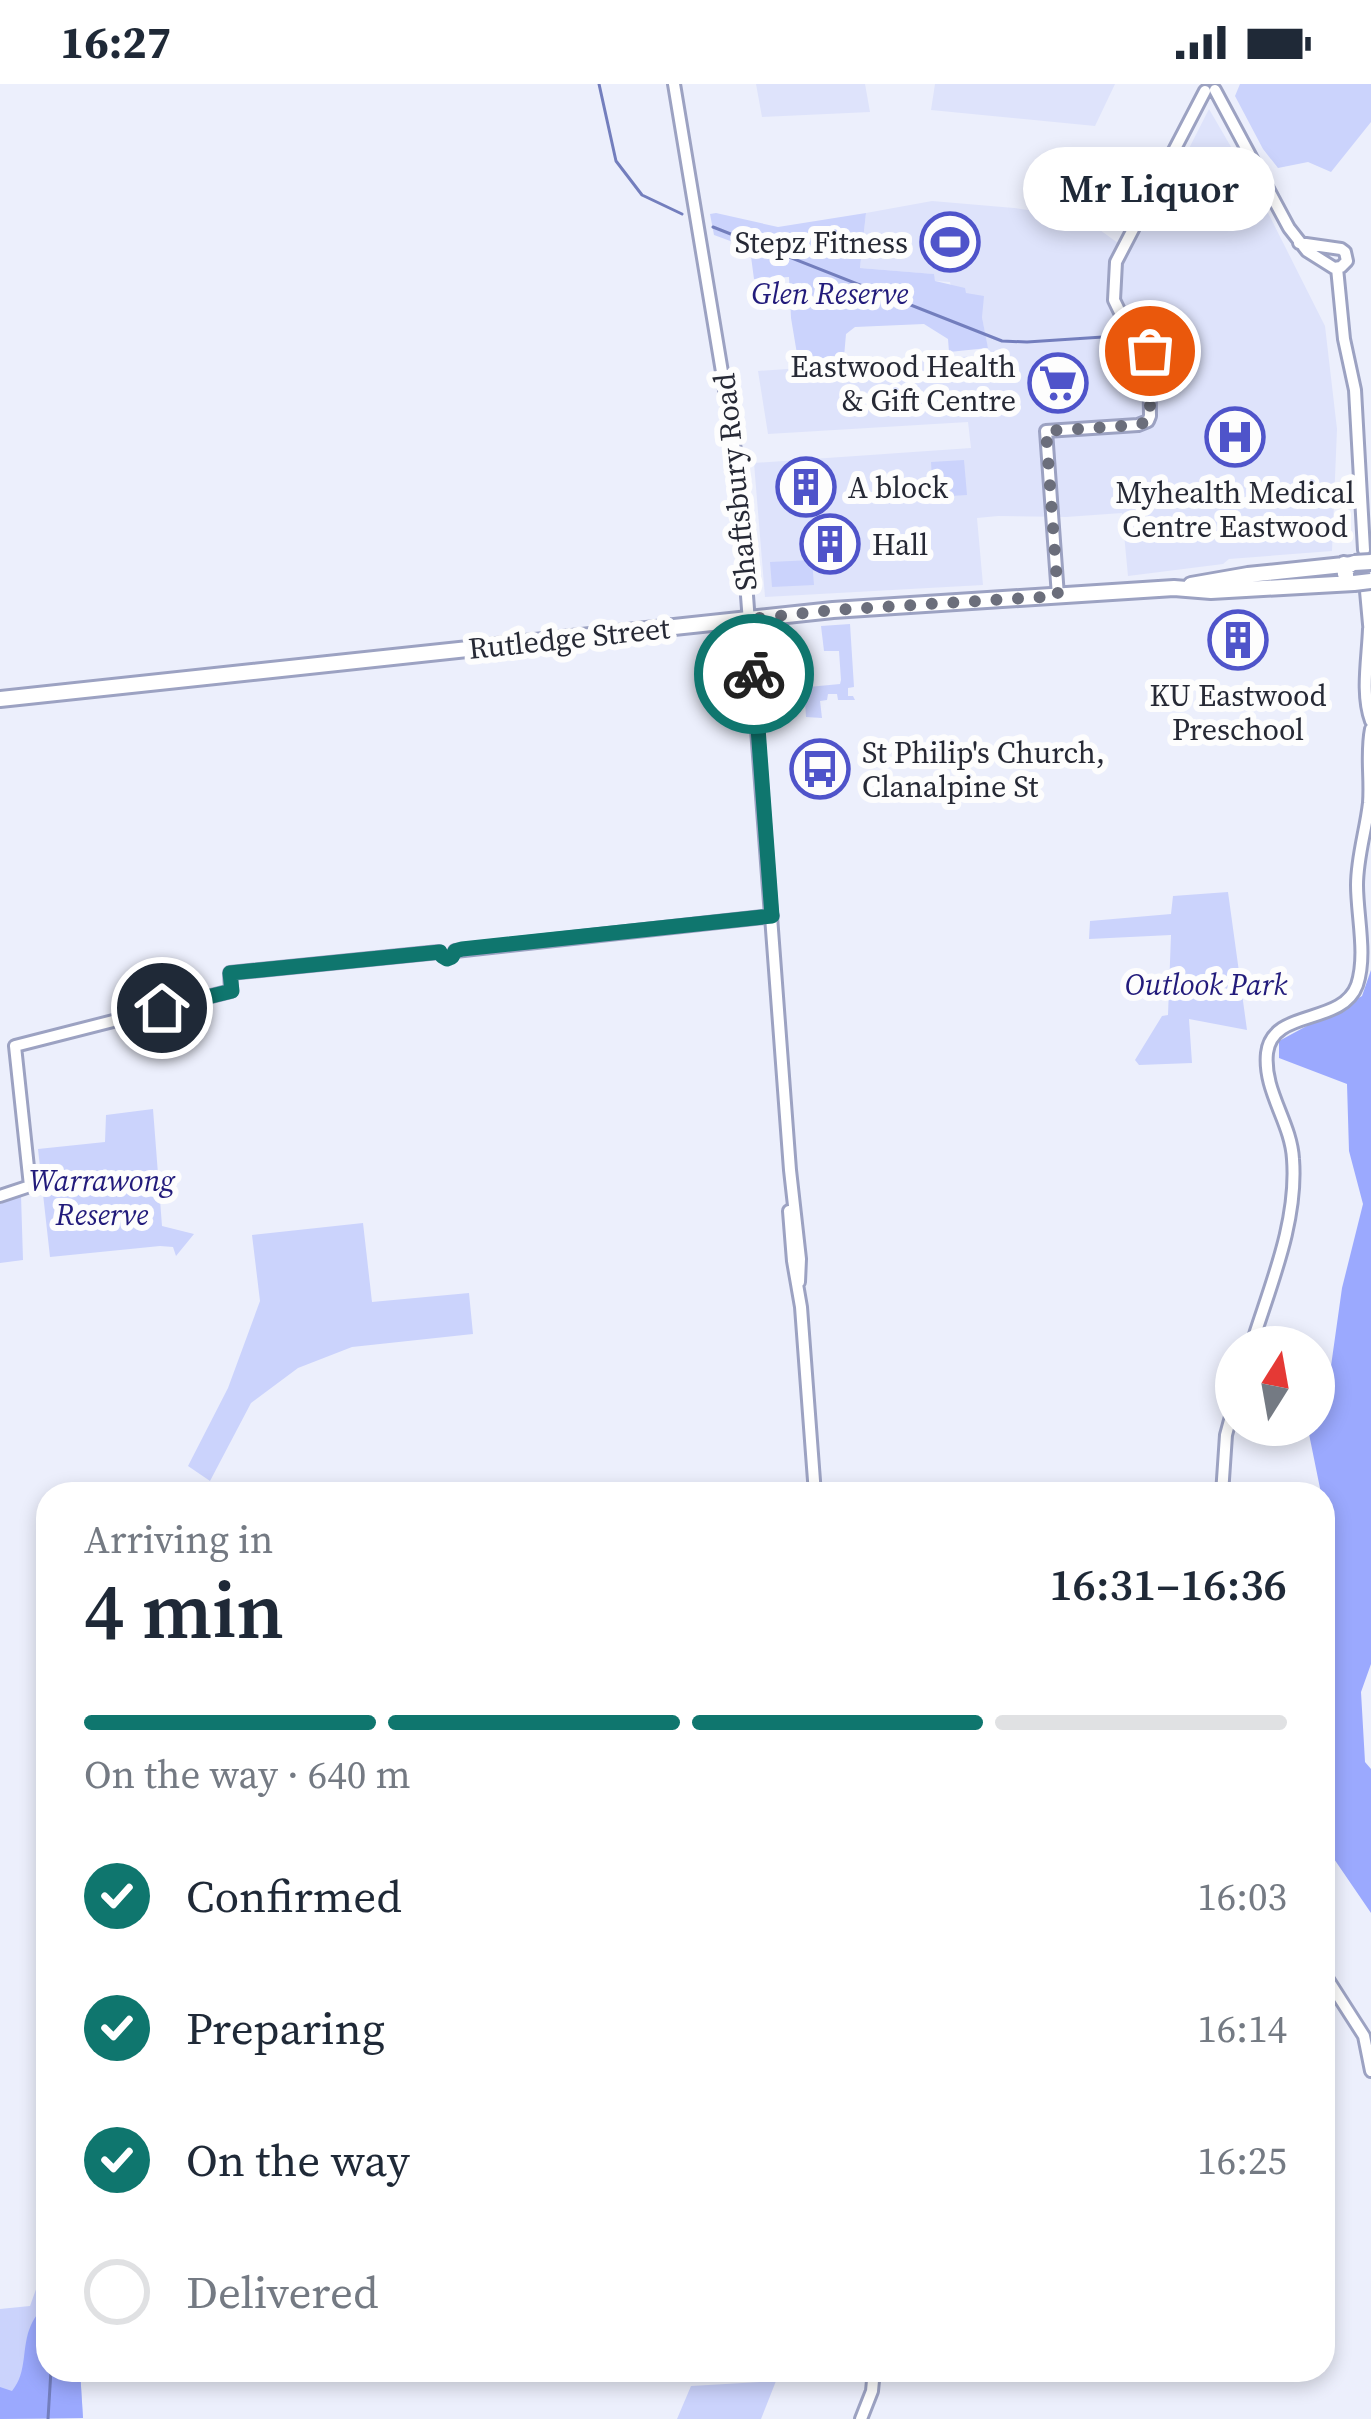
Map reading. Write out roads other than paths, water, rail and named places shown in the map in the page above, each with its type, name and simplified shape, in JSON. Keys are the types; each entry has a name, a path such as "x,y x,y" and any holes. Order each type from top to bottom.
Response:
{"main road":[{"path":"1174,588 1349,564 1368,556"},
{"path":"1349,564 1345,574 1364,585"},
{"name":"Rutledge Street","path":"0,699 833,610 1174,588 1364,585"}],"street":[{"name":"Shaftsbury Road","path":"674,84 736,449 790,1170 790,1230 799,1282 813,1482"},
{"path":"1210,87 1299,243 1333,266 1343,266 1347,258 1343,250 1299,243"},
{"path":"1058,596 1046,431 1148,421 1150,395 1140,336 1114,300 1114,270 1210,87"},
{"path":"1333,266 1355,390 1368,556"},
{"path":"1364,585 1371,644"},
{"path":"1257,1326 1284,1239 1294,1162 1287,1128 1267,1078 1267,1048 1278,1031 1342,1005 1356,988 1360,961 1357,882 1370,782 1369,629"},
{"path":"0,1196 30,1186 15,1046 232,991 230,973 440,952 447,959 455,951 772,916"},
{"path":"1223,1482 1225,1446"},
{"path":"1335,1991 1364,2036 1371,2071"},
{"path":"861,2419 873,2382"}],"waterway":[{"path":"599,84 616,161 642,195 682,214"},
{"path":"713,227 1002,341 1118,336"},
{"path":"48,2419 50,2382"}],"place":[{"name":"Stepz Fitness","path":"950,242"},
{"name":"Mr Liquor","path":"1150,351"},
{"name":"Eastwood Health & Gift Centre","path":"1058,383"},
{"name":"Myhealth Medical Centre Eastwood","path":"1235,437"},
{"name":"A block","path":"806,487"},
{"name":"Hall","path":"830,544"},
{"name":"KU Eastwood Preschool","path":"1238,640"},
{"name":"St Philip's Church, Clanalpine St","path":"820,769"}],"park label":[{"name":"Glen Reserve","path":"830,293"},
{"name":"Outlook Park","path":"1206,984"},
{"name":"Warrawong Reserve","path":"102,1197"}]}
